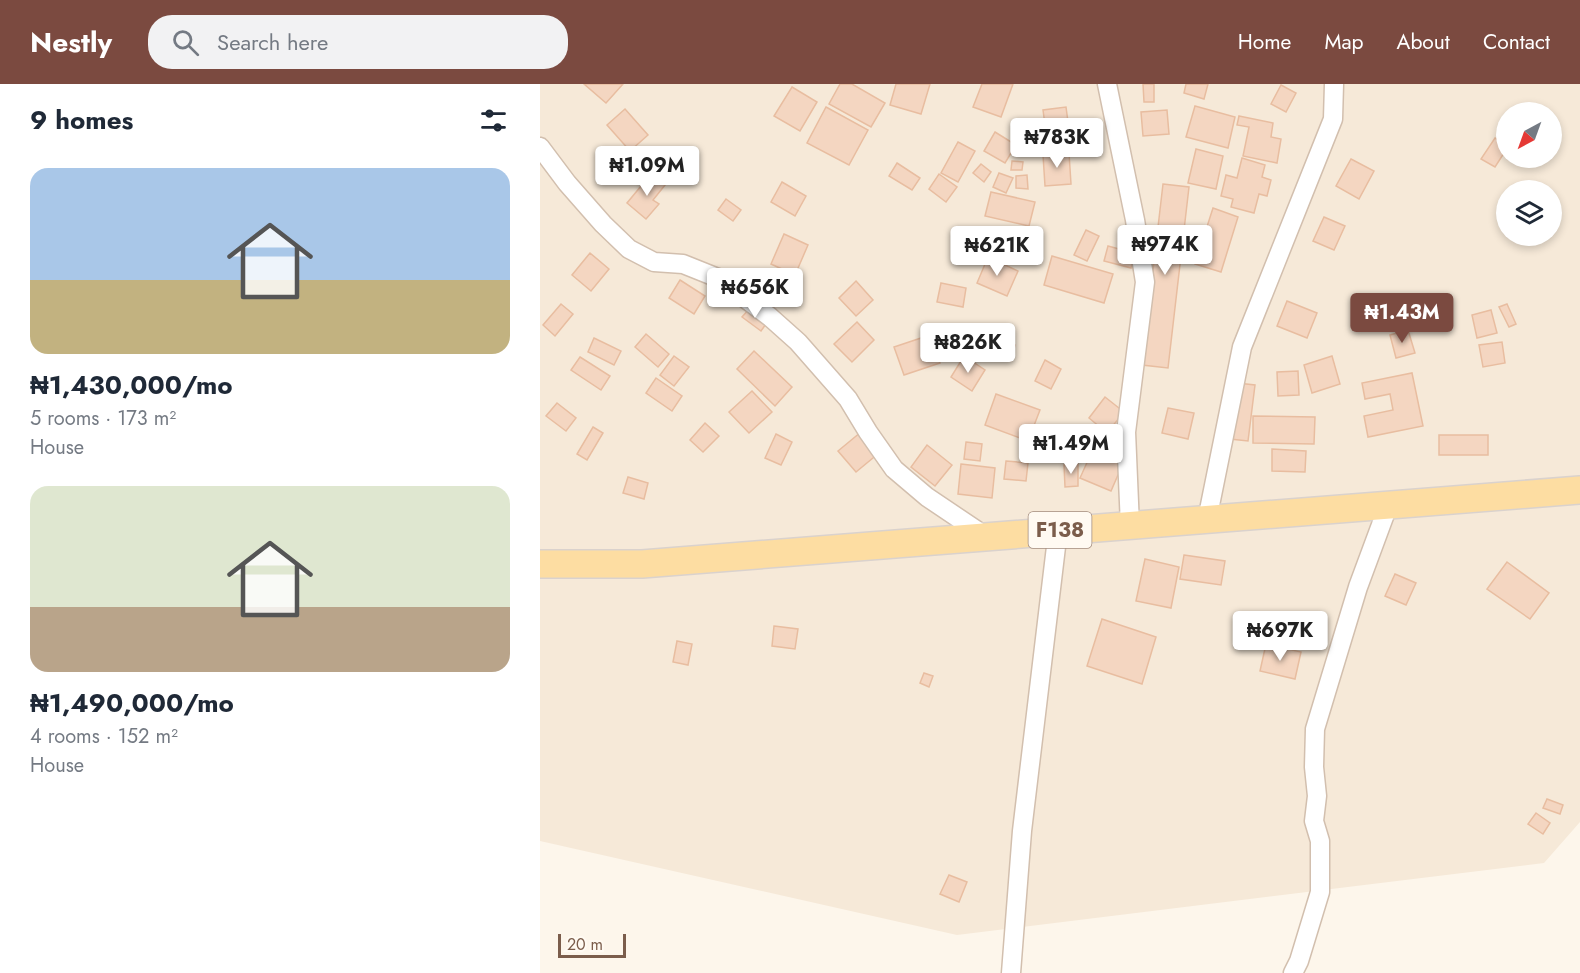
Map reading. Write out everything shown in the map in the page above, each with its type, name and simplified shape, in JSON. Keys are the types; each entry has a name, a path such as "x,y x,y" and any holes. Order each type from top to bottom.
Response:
{"main road":[{"name":"F138","path":"540,564 642,564 1580,490"}],"street":[{"path":"1107,84 1135,220 1145,282 1126,432 1130,526"},
{"path":"1207,520 1242,347 1334,119 1334,84"},
{"path":"540,147 567,183 603,224 629,249 654,262 683,264 718,278 770,317 798,342 848,399 894,469 927,497 988,538"},
{"path":"1293,973 1299,961 1320,892 1320,841 1314,820 1317,795 1314,767 1315,729 1358,587 1388,506"},
{"path":"1011,973 1022,831 1058,530"}],"shaded area":[{"path":"540,84 1580,84 1580,822 1544,863 957,935 540,841"}],"building":[{"path":"584,84 623,84 606,103"},
{"path":"840,84 852,84 885,103 871,127 829,104"},
{"path":"896,84 930,84 921,114 890,105"},
{"path":"982,84 1013,84 1001,117 973,107"},
{"path":"1143,84 1154,84 1154,102 1144,102"},
{"path":"1186,84 1208,84 1204,99 1184,93"},
{"path":"1281,85 1296,93 1286,112 1271,104"},
{"path":"792,87 817,102 800,131 774,116"},
{"path":"1195,106 1235,117 1228,148 1186,137"},
{"path":"826,107 868,130 849,165 807,143"},
{"path":"1066,107 1071,144 1048,147 1043,110"},
{"path":"625,109 648,135 630,151 607,125"},
{"path":"1167,110 1169,134 1143,136 1141,112"},
{"path":"1239,116 1273,123 1271,137 1281,139 1277,163 1243,156 1249,127 1237,125"},
{"path":"995,132 1016,145 1005,163 984,151"},
{"path":"1495,138 1496,139 1495,167 1481,159"},
{"path":"958,142 975,151 958,182 941,173"},
{"path":"1196,149 1223,156 1216,189 1188,183"},
{"path":"1069,153 1071,184 1045,186 1043,155"},
{"path":"1242,158 1265,165 1262,177 1271,180 1267,196 1259,194 1254,213 1231,207 1233,199 1221,196 1226,175 1237,178"},
{"path":"1351,159 1374,171 1359,199 1336,186"},
{"path":"1012,161 1023,162 1022,170 1011,170"},
{"path":"897,163 920,178 912,190 889,176"},
{"path":"981,164 991,172 984,182 973,173"},
{"path":"999,173 1013,178 1006,193 993,187"},
{"path":"651,174 665,185 653,200 659,204 646,219 627,203"},
{"path":"939,174 957,187 946,202 929,189"},
{"path":"1027,175 1028,189 1016,188 1016,176"},
{"path":"782,182 806,196 795,216 771,202"},
{"path":"1163,184 1189,187 1168,368 1142,365"},
{"path":"991,192 1035,202 1029,226 985,216"},
{"path":"726,199 741,210 733,221 718,210"},
{"path":"1213,208 1238,217 1221,272 1195,264"},
{"path":"1324,217 1345,226 1334,250 1313,241"},
{"path":"1086,230 1099,236 1087,261 1074,255"},
{"path":"784,234 808,245 795,275 771,264"},
{"path":"1108,246 1134,253 1131,268 1104,261"},
{"path":"590,253 609,269 591,291 572,275"},
{"path":"1052,256 1113,274 1104,303 1044,285"},
{"path":"988,257 1018,271 1007,296 977,283"},
{"path":"680,280 705,296 694,314 669,298"},
{"path":"856,281 873,300 856,316 839,298"},
{"path":"941,283 966,288 963,307 937,302"},
{"path":"1287,301 1317,313 1307,338 1277,326"},
{"path":"561,304 573,314 555,336 543,325"},
{"path":"1507,304 1516,324 1509,327 1499,307"},
{"path":"751,307 768,321 761,331 742,317"},
{"path":"1491,310 1497,333 1477,338 1472,315"},
{"path":"857,322 874,340 852,362 834,344"},
{"path":"1408,330 1415,353 1396,358 1390,335"},
{"path":"646,334 669,354 658,367 635,347"},
{"path":"930,335 940,363 904,375 894,347"},
{"path":"594,338 621,351 614,365 588,352"},
{"path":"1003,342 1015,345 1011,361 998,358"},
{"path":"1502,342 1505,363 1483,367 1479,345"},
{"path":"754,351 792,387 775,406 737,369"},
{"path":"674,356 689,367 674,386 660,375"},
{"path":"964,356 985,370 972,391 951,377"},
{"path":"1332,356 1340,384 1312,393 1304,365"},
{"path":"580,357 610,376 601,390 571,370"},
{"path":"1045,360 1061,369 1051,389 1035,381"},
{"path":"1298,371 1299,395 1278,396 1277,372"},
{"path":"1412,373 1423,426 1368,437 1364,416 1393,410 1390,394 1365,399 1362,383"},
{"path":"656,378 682,396 672,411 646,393"},
{"path":"1237,383 1255,385 1248,441 1230,439"},
{"path":"752,391 772,412 749,433 729,412"},
{"path":"996,394 1040,410 1028,441 985,425"},
{"path":"1105,397 1124,412 1107,433 1089,418"},
{"path":"557,403 576,418 566,431 546,416"},
{"path":"1168,408 1194,413 1188,439 1162,433"},
{"path":"1253,416 1315,417 1314,444 1253,443"},
{"path":"705,423 719,436 703,452 690,440"},
{"path":"593,427 603,433 587,460 577,454"},
{"path":"861,432 879,453 856,472 838,451"},
{"path":"776,434 792,442 781,465 765,458"},
{"path":"1439,435 1488,435 1488,455 1439,455"},
{"path":"966,442 982,444 980,461 964,459"},
{"path":"927,445 952,465 935,486 911,467"},
{"path":"1094,447 1124,461 1111,491 1080,478"},
{"path":"1272,449 1306,451 1305,472 1272,471"},
{"path":"1006,461 1028,463 1026,481 1004,479"},
{"path":"961,464 995,468 992,498 958,494"},
{"path":"1078,464 1078,486 1065,487 1064,465"},
{"path":"628,477 648,483 644,499 623,493"},
{"path":"1184,555 1225,561 1221,585 1180,579"},
{"path":"1145,559 1179,567 1171,608 1136,601"},
{"path":"1507,562 1549,593 1530,619 1487,589"},
{"path":"1395,574 1416,583 1406,605 1385,596"},
{"path":"1102,619 1156,637 1142,684 1087,666"},
{"path":"774,626 798,629 795,649 772,646"},
{"path":"677,641 692,644 688,665 673,662"},
{"path":"1266,644 1301,652 1295,679 1260,671"},
{"path":"924,673 933,676 929,687 920,683"},
{"path":"1547,799 1563,805 1560,814 1543,808"},
{"path":"1536,813 1550,823 1543,834 1528,824"},
{"path":"949,875 967,882 959,902 940,894"}]}
